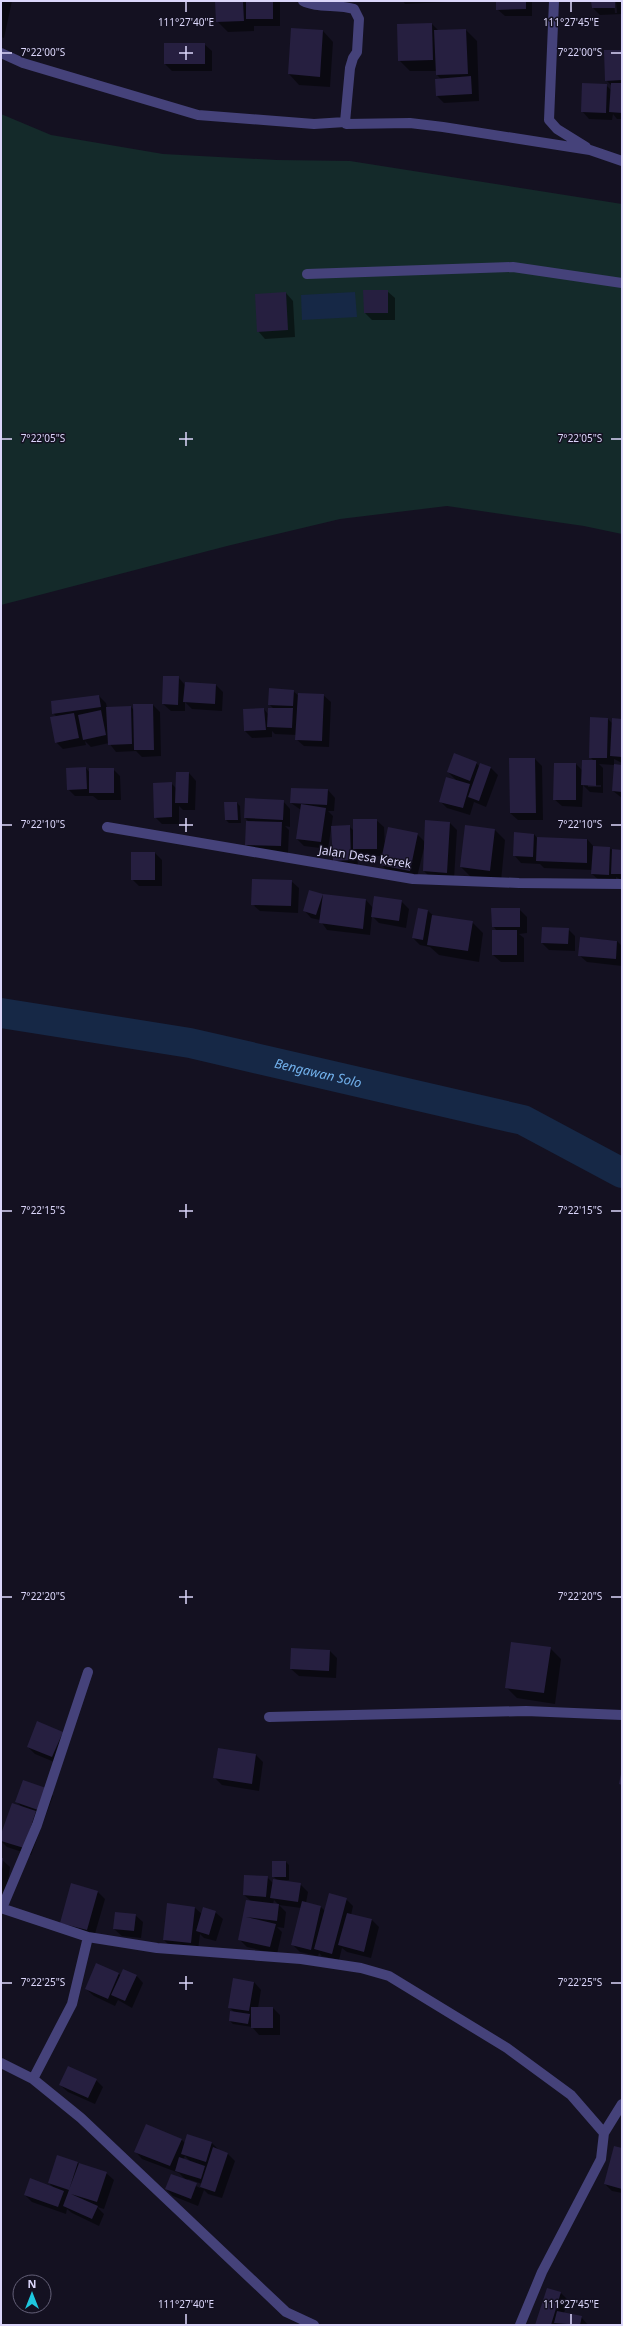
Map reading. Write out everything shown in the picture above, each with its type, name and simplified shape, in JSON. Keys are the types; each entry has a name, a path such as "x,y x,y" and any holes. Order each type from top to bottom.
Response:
{"street":[{"path":"303,1 311,4 345,6 354,9 359,19 358,52 353,58 350,68 345,122"},
{"path":"554,1 549,120 557,129 590,150"},
{"path":"1,53 31,65 198,115 314,124 345,122 346,124 410,123 590,150 622,161"},
{"path":"307,274 513,267 622,283"},
{"name":"Jalan Desa Kerek","path":"107,827 413,879 519,883 622,884"},
{"path":"88,1672 37,1825 2,1908 88,1936 157,1948 301,1959 361,1968 389,1976 507,2048 565,2090 604,2133"},
{"path":"269,1717 526,1711 622,1715"},
{"path":"33,2079 72,2004 88,1936"},
{"path":"1,2063 33,2079 81,2118 286,2312 314,2325"},
{"path":"520,2325 542,2272 601,2159 604,2133 622,2104"}],"green space":[{"path":"1,114 51,135 163,154 277,160 350,161 622,204 622,534 584,526 447,506 340,519 227,546 1,605"}],"water":[{"path":"355,292 357,317 302,320 301,295"}],"building":[{"path":"215,1 243,1 244,21 216,22"},
{"path":"246,1 273,1 273,19 246,19"},
{"path":"496,1 526,1 526,9 496,10"},
{"path":"591,1 615,1 615,8 592,8"},
{"path":"432,23 433,60 398,61 397,24"},
{"path":"291,28 323,30 320,77 288,74"},
{"path":"466,29 468,74 436,75 434,30"},
{"path":"164,43 205,43 205,64 164,64"},
{"path":"604,50 622,50 622,80 605,81"},
{"path":"471,76 472,94 436,96 435,79"},
{"path":"582,83 607,84 606,113 581,112"},
{"path":"611,83 622,83 622,113 609,112"},
{"path":"363,290 388,290 388,313 364,313"},
{"path":"286,292 288,330 257,332 255,294"},
{"path":"163,676 179,676 178,705 162,704"},
{"path":"185,682 216,684 215,704 183,702"},
{"path":"269,688 294,690 293,706 268,705"},
{"path":"298,693 324,694 322,741 295,740"},
{"path":"99,695 101,707 52,714 51,701"},
{"path":"133,704 153,704 154,750 134,750"},
{"path":"131,706 132,744 108,745 106,707"},
{"path":"264,708 266,730 244,731 243,709"},
{"path":"268,708 293,708 292,728 267,727"},
{"path":"101,710 106,735 83,740 78,715"},
{"path":"74,713 79,738 55,743 50,717"},
{"path":"590,717 608,718 607,758 589,758"},
{"path":"612,718 622,719 622,757 610,756"},
{"path":"454,753 477,762 470,781 447,772"},
{"path":"509,758 535,758 536,813 510,813"},
{"path":"582,760 596,760 596,786 581,785"},
{"path":"480,763 491,767 479,801 468,797"},
{"path":"554,763 576,763 576,800 553,800"},
{"path":"614,764 622,765 622,792 612,791"},
{"path":"86,767 87,789 67,790 66,768"},
{"path":"89,768 114,768 114,793 89,793"},
{"path":"176,772 189,772 188,803 175,803"},
{"path":"446,777 470,784 463,808 439,802"},
{"path":"172,782 172,817 154,818 153,783"},
{"path":"291,788 328,789 327,805 290,803"},
{"path":"245,798 284,800 283,820 244,818"},
{"path":"224,802 237,802 238,820 225,820"},
{"path":"301,804 326,808 321,842 296,839"},
{"path":"353,819 377,819 377,849 353,849"},
{"path":"425,820 450,822 447,873 423,871"},
{"path":"246,821 282,822 281,846 245,845"},
{"path":"350,825 351,860 333,861 331,826"},
{"path":"465,825 495,829 490,871 460,867"},
{"path":"388,827 418,833 410,871 380,865"},
{"path":"514,832 534,834 533,857 513,856"},
{"path":"537,837 587,839 587,863 536,861"},
{"path":"593,846 610,847 609,875 591,874"},
{"path":"612,849 622,850 622,874 611,874"},
{"path":"131,852 155,852 155,880 131,880"},
{"path":"252,879 292,880 291,906 251,905"},
{"path":"309,890 323,894 316,915 303,911"},
{"path":"323,894 366,899 363,929 319,923"},
{"path":"374,896 402,900 399,921 371,917"},
{"path":"418,908 428,910 423,940 412,938"},
{"path":"491,908 520,908 520,927 492,927"},
{"path":"432,915 473,921 468,951 427,945"},
{"path":"542,927 569,928 568,944 541,943"},
{"path":"492,930 517,930 517,955 492,955"},
{"path":"580,937 617,941 616,959 578,956"},
{"path":"511,1642 551,1647 544,1693 505,1688"},
{"path":"291,1648 330,1650 329,1671 290,1669"},
{"path":"37,1721 63,1732 52,1757 27,1747"},
{"path":"218,1748 256,1754 252,1784 213,1778"},
{"path":"622,1769 622,1785 619,1784"},
{"path":"23,1780 46,1788 38,1810 15,1802"},
{"path":"12,1803 36,1811 24,1848 1,1841 1,1834"},
{"path":"1,1858 3,1858 2,1870 1,1870"},
{"path":"272,1861 286,1861 286,1877 272,1877"},
{"path":"244,1875 268,1876 266,1897 243,1895"},
{"path":"273,1879 301,1883 298,1902 270,1898"},
{"path":"71,1883 98,1891 87,1930 60,1923"},
{"path":"329,1893 347,1898 332,1954 314,1949"},
{"path":"246,1900 279,1904 277,1921 246,1917 276,1924 270,1947 238,1940"},
{"path":"302,1901 321,1906 311,1950 291,1945"},
{"path":"167,1903 195,1907 191,1943 163,1940"},
{"path":"203,1907 216,1911 209,1935 196,1931"},
{"path":"115,1912 136,1914 134,1931 113,1929"},
{"path":"347,1913 372,1919 364,1952 338,1945"},
{"path":"96,1963 119,1973 108,1999 85,1989"},
{"path":"123,1969 137,1975 125,2001 111,1995"},
{"path":"233,1978 254,1982 249,2011 228,2008"},
{"path":"251,2007 273,2007 273,2028 251,2028"},
{"path":"230,2011 250,2014 248,2024 229,2021"},
{"path":"68,2066 97,2079 88,2098 59,2085"},
{"path":"146,2124 182,2139 170,2166 134,2152"},
{"path":"187,2134 212,2142 206,2162 181,2154"},
{"path":"614,2146 622,2148 622,2189 604,2184"},
{"path":"213,2147 228,2153 215,2192 200,2187"},
{"path":"57,2155 78,2162 69,2190 48,2183"},
{"path":"179,2157 205,2166 201,2179 175,2171"},
{"path":"79,2163 107,2172 97,2202 71,2194 98,2206 92,2219 63,2206"},
{"path":"171,2174 197,2183 191,2199 165,2189"},
{"path":"30,2178 64,2191 58,2207 24,2195"},
{"path":"547,2288 561,2292 551,2325 535,2325"},
{"path":"557,2311 582,2316 580,2325 554,2323"}],"waterway":[{"name":"Bengawan Solo","path":"1,1013 190,1043 523,1120 622,1173"}]}
